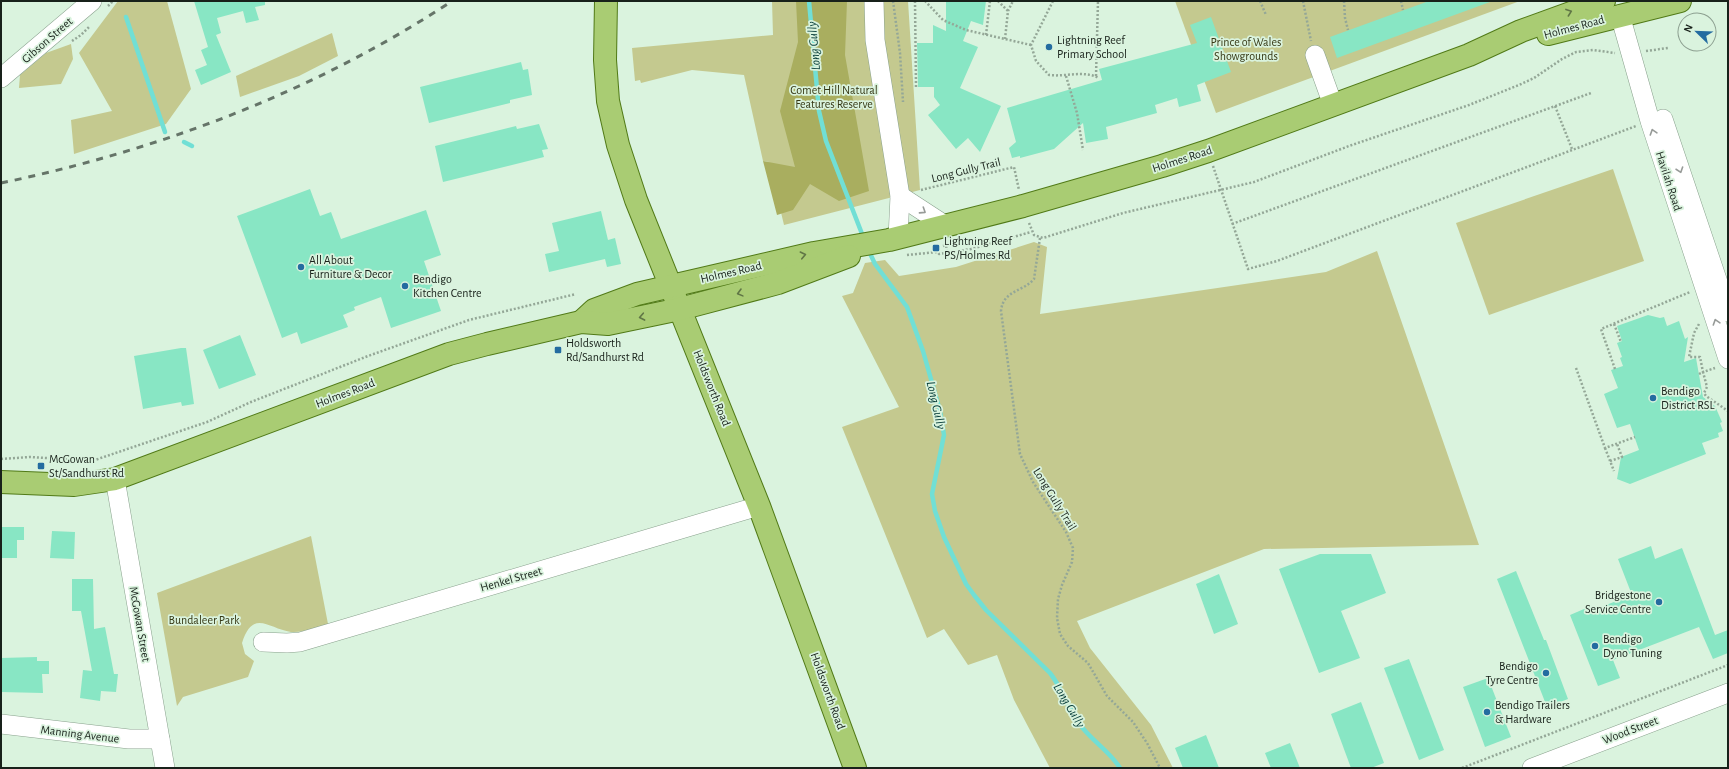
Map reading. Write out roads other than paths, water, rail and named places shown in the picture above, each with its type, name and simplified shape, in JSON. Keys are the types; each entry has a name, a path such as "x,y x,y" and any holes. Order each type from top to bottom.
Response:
{"main road":[{"name":"Holdsworth Road","path":"606,1 605,75 612,121 618,145 636,200 759,506 855,768"},
{"name":"Holmes Road","path":"581,322 594,310 637,294 670,286 878,245 1023,206 1208,151 1468,55 1512,45 1621,6 1680,1"},
{"name":"Holmes Road","path":"1,482 68,485 96,483 115,479 449,354 581,322 608,324 680,309 778,283 878,245"}],"street":[{"name":"Gibson Street","path":"1,78 92,1"},
{"path":"874,1 875,40 900,196 878,245"},
{"name":"Havilah Road","path":"1621,6 1629,53 1721,363"},
{"name":"Havilah Road","path":"1621,6 1644,64 1728,312"},
{"path":"1315,55 1333,105"},
{"path":"900,196 946,226"},
{"name":"McGowan Street","path":"115,479 165,768"},
{"name":"Henkel Street","path":"262,642 287,644 300,642 759,506"},
{"name":"Wood Street","path":"1532,768 1728,693"},
{"name":"Manning Avenue","path":"1,724 129,739 160,739"}],"waterway":[{"name":"Long Gully","path":"809,1 819,111 826,141 864,239"},
{"path":"126,17 165,132"},
{"path":"184,142 192,146"},
{"name":"Long Gully","path":"868,249 875,264 907,307 923,351 940,411 944,435 932,494 935,511 944,537 966,584 986,610 1050,673 1078,722 1120,768"}],"railway":[{"path":"1,183 119,153 178,135 235,113 347,63 452,1"}],"place":[{"name":"Lightning Reef Primary School","path":"1049,47"},
{"name":"Lightning Reef PS/Holmes Rd","path":"936,248"},
{"name":"All About Furniture & Decor","path":"301,267"},
{"name":"Bendigo Kitchen Centre","path":"405,286"},
{"name":"Holdsworth Rd/Sandhurst Rd","path":"558,350"},
{"name":"Bendigo District RSL","path":"1653,398"},
{"name":"McGowan St/Sandhurst Rd","path":"41,466"},
{"name":"Bridgestone Service Centre","path":"1659,602"},
{"name":"Bendigo Dyno Tuning","path":"1595,646"},
{"name":"Bendigo Tyre Centre","path":"1546,673"},
{"name":"Bendigo Trailers & Hardware","path":"1487,712"}],"park label":[{"name":"Prince of Wales Showgrounds","path":"1246,49"},
{"name":"Comet Hill Natural Features Reserve","path":"834,97"},
{"name":"Bundaleer Park","path":"204,620"}]}
